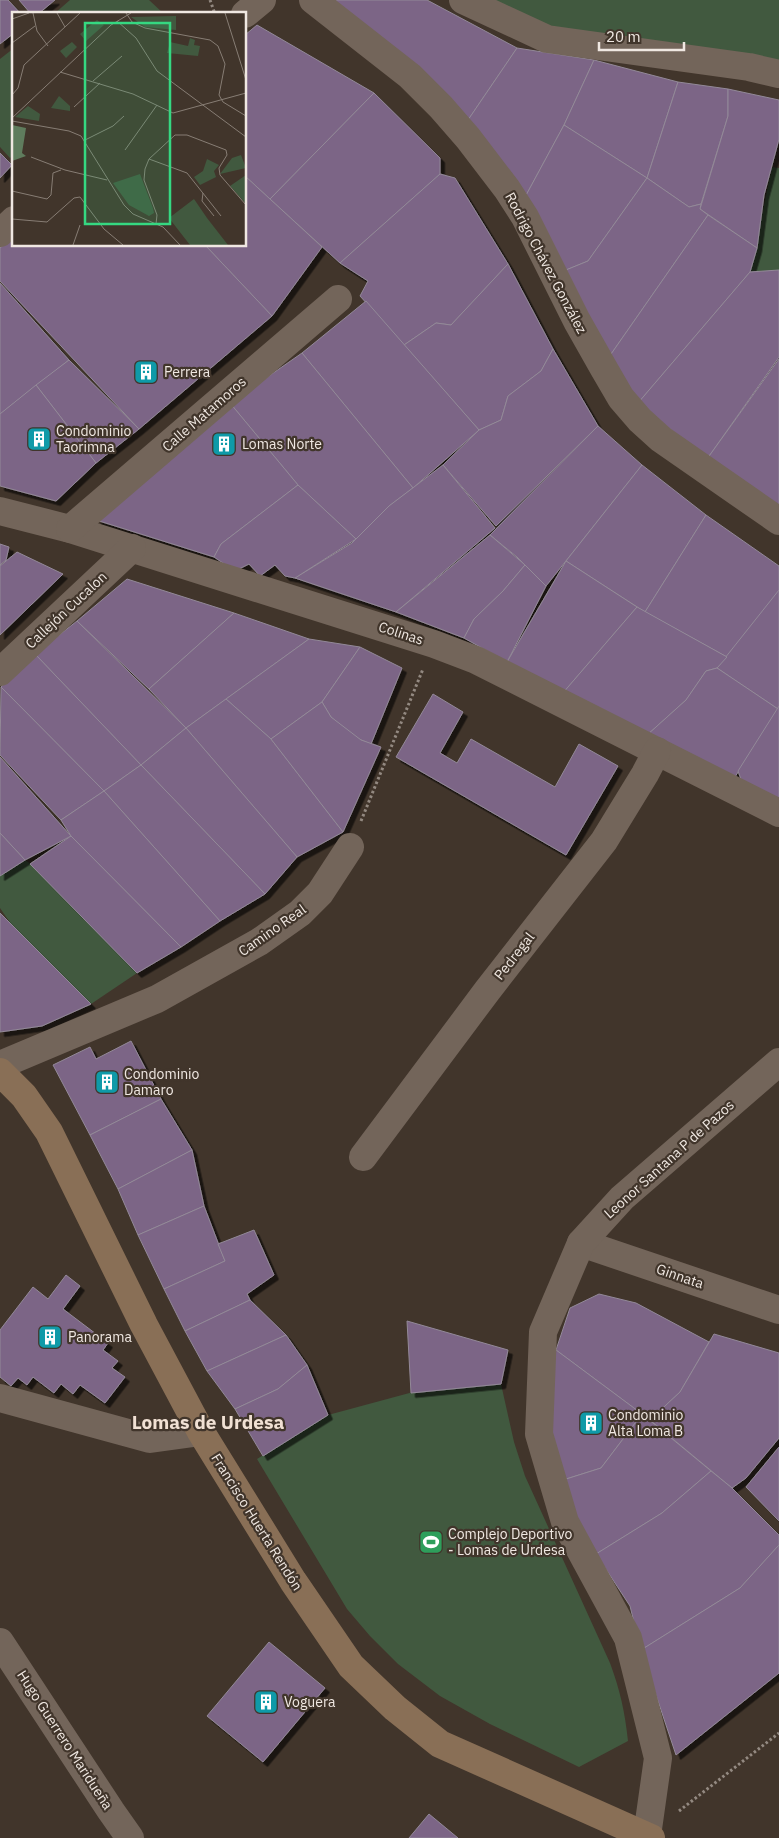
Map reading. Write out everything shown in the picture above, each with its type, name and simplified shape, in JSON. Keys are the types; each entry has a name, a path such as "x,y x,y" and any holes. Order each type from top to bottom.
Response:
{"street":[{"path":"246,13 262,0"},
{"name":"Rodrigo Chávez González","path":"313,0 410,76 468,138 507,189 525,217 577,321 603,367 621,398 640,420 661,439 779,521"},
{"path":"463,0 547,40 750,67 779,74"},
{"path":"0,233 12,222"},
{"name":"Calle Matamoros","path":"70,529 338,299"},
{"name":"Colinas","path":"0,511 70,529 132,548 434,644 476,660 779,813"},
{"name":"Callejón Cucalon","path":"0,672 132,548"},
{"name":"Pedregal","path":"363,1157 487,991 604,841 657,751"},
{"name":"Camino Real","path":"0,1065 157,999 259,942 300,913 320,893 350,847"},
{"name":"Leonor Santana P de Pazos","path":"649,1837 658,1758 628,1638 565,1522 539,1434 543,1332 581,1242 622,1198 779,1062"},
{"name":"Francisco Huerta Rendón","path":"0,1072 24,1096 49,1132 144,1325 201,1432 293,1581 351,1666 395,1708 440,1744 649,1837"},
{"name":"Ginnata","path":"581,1242 779,1310"},
{"path":"0,1398 150,1439 201,1432"},
{"name":"Hugo Guerrero Maridueña","path":"0,1642 130,1838"}],"path":[{"path":"210,0 214,12"},
{"path":"350,847 434,644"},
{"path":"649,1837 779,1733"}],"green space":[{"path":"70,0 149,0 162,12 56,12"},
{"path":"482,0 779,0 779,63 549,33"},
{"path":"12,50 12,156 10,158 0,147 0,59"},
{"path":"772,167 779,168 779,270 750,272"},
{"path":"25,860 41,871 137,973 91,1004 11,924 0,908 0,876"},
{"name":"Complejo Deportivo - Lomas de Urdesa","path":"501,1384 514,1442 525,1476 610,1663 624,1711 628,1741 579,1767 490,1724 440,1696 398,1664 347,1609 257,1459 328,1415 428,1388"}],"building":[{"path":"0,0 8,0 19,12 12,12 12,35 0,44"},
{"path":"19,0 55,0 40,12 29,12"},
{"path":"328,0 427,0 517,48 468,120"},
{"path":"257,25 374,93 270,199 246,177 246,34"},
{"path":"517,48 594,60 564,125 524,199 468,120"},
{"path":"594,60 678,82 647,178 564,125"},
{"path":"678,82 728,89 728,116 701,204 689,207 647,178"},
{"path":"728,89 779,100 779,139 764,195 757,248 700,209 728,116"},
{"path":"374,93 440,158 440,174 340,263 270,199"},
{"path":"564,125 647,178 588,261 561,272 524,199"},
{"path":"0,153 12,165 0,178"},
{"path":"440,174 455,178 508,264 451,325 436,323 404,345 360,296 368,281 340,263"},
{"path":"246,177 322,247 272,316 206,246 246,246"},
{"path":"647,178 689,207 701,204 700,209 708,215 609,357 561,272 588,261"},
{"path":"708,215 757,248 750,272 638,403 609,357"},
{"name":"Perrera","path":"12,238 12,246 206,246 272,316 139,429 0,281 0,248"},
{"path":"508,264 553,349 541,371 508,396 501,420 479,430 404,345 436,323 451,325"},
{"path":"779,270 779,357 707,459 638,403 750,272"},
{"path":"0,283 69,360 0,414"},
{"path":"366,301 479,430 413,488 302,353"},
{"path":"553,349 598,426 496,526 443,465 479,430 501,420 508,396 541,371"},
{"path":"302,353 413,488 389,506 356,539 298,485 230,403"},
{"path":"779,359 779,510 707,459"},
{"path":"69,360 139,429 96,463 36,385"},
{"name":"Condominio Taorimna","path":"36,385 96,463 56,501 0,486 0,414"},
{"name":"Lomas Norte","path":"230,403 298,485 221,544 214,557 96,520"},
{"path":"598,426 642,465 546,586 517,557 490,535"},
{"path":"443,465 495,528 396,612 295,578 352,543 389,506"},
{"path":"642,465 706,515 645,612 566,561"},
{"path":"298,485 356,539 295,578 285,576 275,565 260,576 249,564 235,571 214,557 221,544"},
{"path":"706,515 779,566 779,591 727,657 645,612"},
{"path":"490,535 525,565 503,591 474,619 464,638 396,612"},
{"path":"0,544 9,547 6,560 0,565"},
{"path":"17,552 63,574 0,635 0,566"},
{"path":"566,561 637,607 562,694 507,662"},
{"path":"525,565 546,586 507,662 464,638 474,619 503,591"},
{"path":"127,579 234,613 149,689 77,621"},
{"path":"779,590 779,706 778,709 717,668"},
{"path":"637,607 727,657 717,668 706,671 686,700 646,736 562,694"},
{"path":"234,613 309,639 186,728 149,689"},
{"path":"77,621 186,728 141,765 35,654"},
{"path":"309,639 360,647 322,702 271,739 226,699"},
{"path":"360,647 402,668 371,744 354,737 331,717 322,702"},
{"path":"35,654 141,765 104,791 1,687"},
{"path":"717,668 778,709 733,780 646,736 686,700 706,671"},
{"path":"1,687 104,791 61,820 0,755"},
{"path":"433,694 463,712 440,753 457,763 471,739 555,787 579,744 618,766 566,855 396,757"},
{"path":"226,699 271,739 343,832 297,857 186,728"},
{"path":"322,702 331,717 361,740 381,747 343,832 271,739"},
{"path":"779,706 779,801 742,782 738,771"},
{"path":"186,728 297,857 265,894 141,765"},
{"path":"0,757 71,836 25,860 0,833"},
{"path":"141,765 265,894 220,921 104,791"},
{"path":"104,791 220,921 181,947 71,836 61,820"},
{"path":"0,833 25,860 0,876"},
{"path":"71,836 181,947 137,973 30,864"},
{"path":"0,913 91,1004 42,1026 0,1032"},
{"name":"Condominio Damaro","path":"131,1041 161,1099 90,1135 53,1065 90,1047 96,1059"},
{"path":"161,1099 192,1150 118,1189 90,1135"},
{"path":"192,1150 204,1206 138,1235 118,1189"},
{"path":"204,1206 225,1261 164,1289 138,1235"},
{"path":"254,1230 274,1275 247,1294 250,1300 185,1331 164,1289 225,1261 218,1244"},
{"name":"Panorama","path":"66,1275 80,1286 63,1309 108,1343 103,1350 118,1361 112,1368 125,1377 105,1403 80,1385 73,1394 61,1384 54,1393 33,1377 27,1385 18,1378 11,1386 0,1377 0,1330 33,1287 48,1299"},
{"path":"599,1294 636,1303 709,1342 680,1392 650,1420 556,1350 570,1308"},
{"path":"250,1300 286,1335 207,1371 185,1331"},
{"path":"407,1321 508,1350 501,1384 411,1393"},
{"path":"714,1334 779,1353 779,1438 746,1478 732,1488 650,1420 680,1392"},
{"path":"286,1335 307,1365 278,1389 235,1409 207,1371"},
{"name":"Condominio Alta Loma B","path":"556,1350 642,1414 601,1468 563,1480 547,1433 550,1362"},
{"path":"307,1365 328,1415 263,1456 235,1409 278,1389"},
{"path":"642,1414 711,1471 662,1513 596,1554 575,1518 563,1480 601,1468"},
{"path":"779,1447 779,1521 746,1487"},
{"path":"711,1471 732,1488 779,1535 779,1545 740,1588 641,1650 630,1606 596,1554 662,1513"},
{"path":"779,1545 779,1673 676,1755 641,1650 740,1588"},
{"name":"Voguera","path":"269,1642 325,1688 263,1762 207,1716"},
{"path":"429,1814 458,1838 409,1838"}],"place":[{"name":"Perrera","path":"146,372"},
{"name":"Condominio Taorimna","path":"39,439"},
{"name":"Lomas Norte","path":"224,444"},
{"name":"Condominio Damaro","path":"107,1082"},
{"name":"Panorama","path":"50,1337"},
{"name":"Condominio Alta Loma B","path":"591,1423"},
{"name":"Complejo Deportivo - Lomas de Urdesa","path":"431,1542"},
{"name":"Voguera","path":"266,1702"}],"district":[{"name":"Lomas de Urdesa","path":"208,1422"}]}
